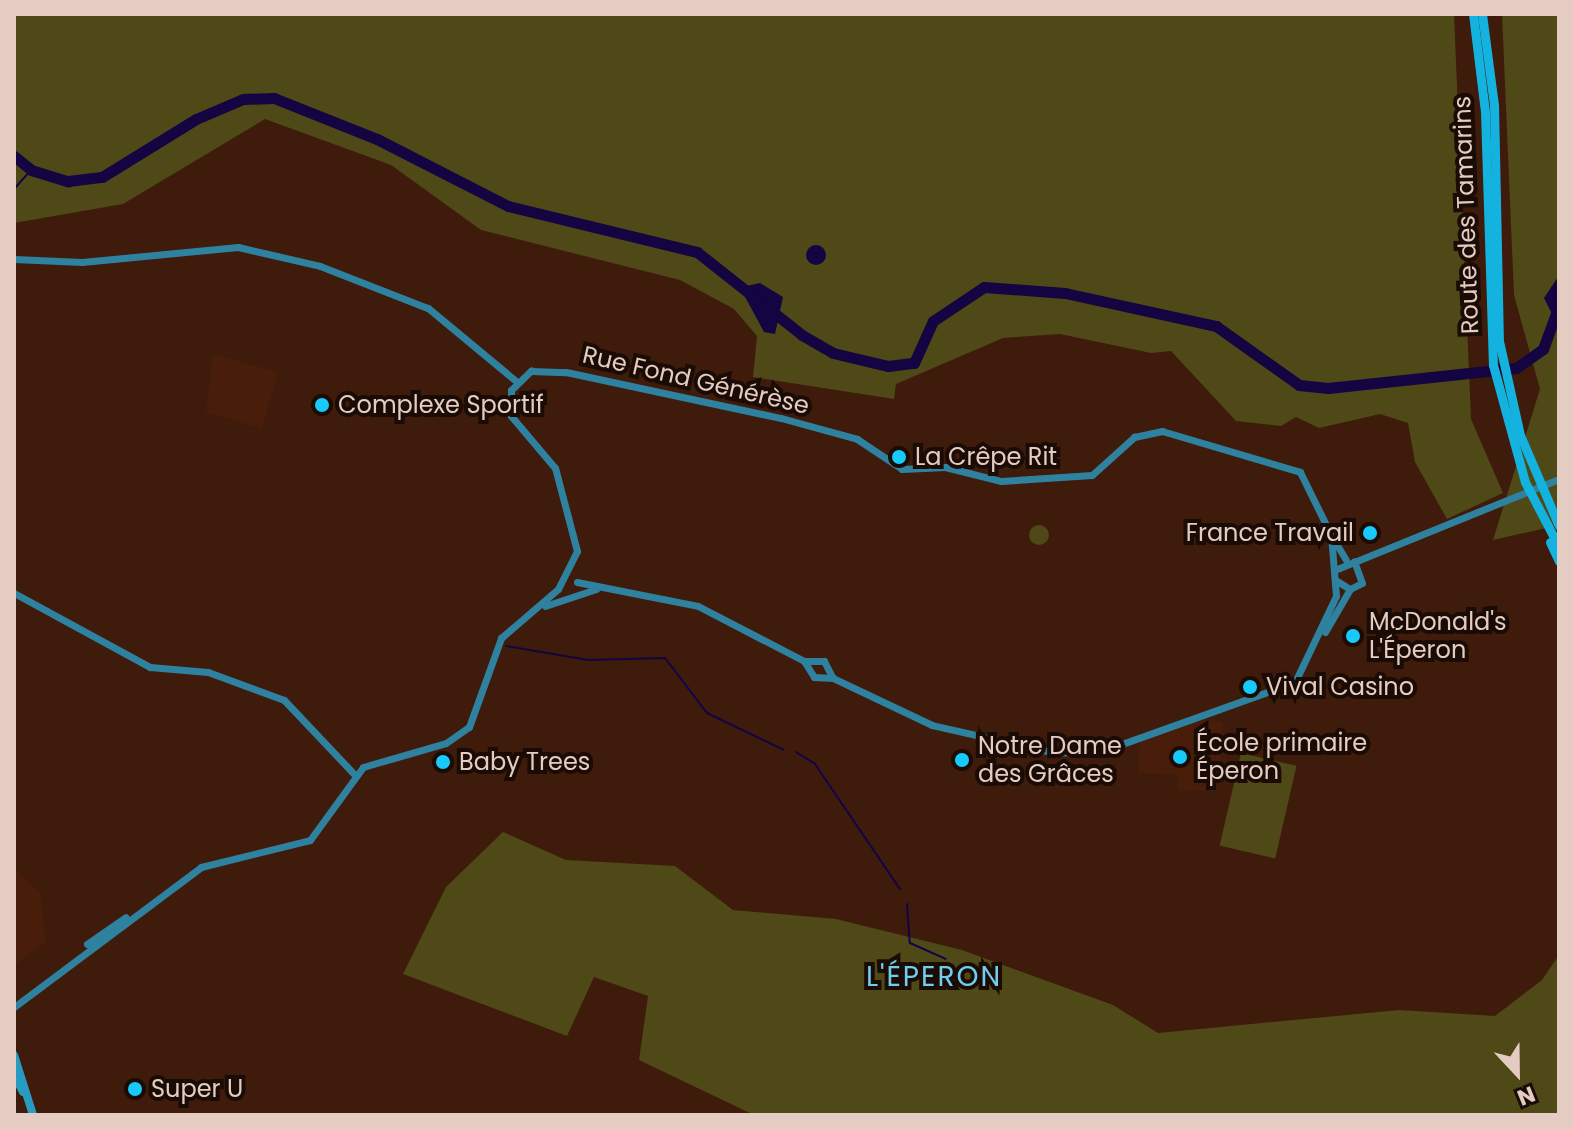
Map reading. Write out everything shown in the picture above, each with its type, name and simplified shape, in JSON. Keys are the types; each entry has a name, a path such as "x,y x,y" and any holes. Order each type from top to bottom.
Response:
{"highway":[{"name":"Route des Tamarins","path":"1473,14 1486,140 1492,322 1505,423 1539,512 1559,547"},
{"name":"Route des Tamarins","path":"1482,14 1496,139 1492,322 1516,420 1559,526"},
{"path":"1539,512 1559,561"}],"main road":[{"path":"16,259 82,262 238,247 307,263 428,308 516,381 511,416 555,468 573,532 567,539 574,544 576,584"},
{"name":"Rue Fond Générèse","path":"516,381 537,369 566,372 807,424 857,439 902,469 945,467 1009,482 1092,475 1134,437 1162,431 1300,472 1331,535 1350,560"},
{"path":"564,578 576,584 698,606 923,722 1075,755 1278,693 1305,671 1337,581 1336,570 1350,560 1388,548 1559,479"},
{"name":"Rue Fond Générèse","path":"1331,535 1336,570"},
{"path":"1316,646 1350,589 1362,583 1363,569 1388,548"},
{"path":"1350,560 1363,569"},
{"path":"561,592 564,578 573,563"},
{"path":"1337,581 1350,589"},
{"path":"14,997 103,932 222,857 314,838 354,774 372,761 462,734 504,634 576,584"},
{"path":"14,593 150,667 208,672 284,700 354,774"},
{"path":"812,665 828,675"},
{"path":"14,1007 139,911"},
{"path":"86,950 103,932"},
{"path":"14,1055 33,1115"},
{"path":"14,1075 29,1101"}],"shaded area":[{"path":"14,14 1454,14 1471,419 1503,493 1447,519 1415,462 1408,423 1380,414 1319,428 1296,417 1281,426 1236,421 1171,351 1151,353 1060,334 1003,338 896,384 894,399 753,377 757,336 734,309 680,280 481,230 391,165 265,119 123,204 14,223"},
{"path":"1502,14 1559,14 1559,525 1493,540 1540,389 1514,295"},
{"path":"816,245 823,248 826,255 823,262 816,265 809,262 806,255 809,248"},
{"path":"1558,277 1559,315 1553,316 1544,298"},
{"path":"760,283 783,297 775,334 764,332 743,293 742,287"},
{"path":"213,354 278,372 262,429 206,412"},
{"path":"1039,525 1046,528 1049,535 1046,542 1039,545 1032,542 1029,535 1032,528"},
{"name":"École primaire Éperon","path":"1192,720 1223,721 1218,790 1178,791 1178,774 1138,773 1140,742"},
{"path":"1241,753 1297,766 1275,858 1220,846"},
{"path":"503,832 566,860 675,866 733,910 836,919 962,950 1113,1005 1158,1033 1399,1010 1495,1016 1542,980 1559,955 1559,1115 754,1115 639,1060 648,996 594,977 567,1036 403,974 446,887"},
{"path":"14,869 40,892 46,942 14,965"}],"waterway":[{"path":"14,156 31,170 68,181 102,177 196,119 243,99 274,98 377,139 508,206 697,252 802,335 833,353 888,366 914,363 933,321 984,287 1065,293 1216,326 1299,385 1328,388 1516,368 1543,349 1559,305"},
{"path":"14,189 31,170"},
{"path":"506,646 588,660 665,658 707,713 784,750"},
{"path":"796,752 815,764 900,889"},
{"path":"907,904 910,943 946,959"}],"place":[{"name":"Complexe Sportif","path":"322,405"},
{"name":"La Crêpe Rit","path":"899,457"},
{"name":"France Travail","path":"1370,533"},
{"name":"McDonald's L'Éperon","path":"1353,636"},
{"name":"Vival Casino","path":"1250,687"},
{"name":"École primaire Éperon","path":"1180,757"},
{"name":"Notre Dame des Grâces","path":"962,760"},
{"name":"Baby Trees","path":"443,762"},
{"name":"Super U","path":"135,1089"}],"district":[{"name":"L'ÉPERON","path":"934,977"}]}
